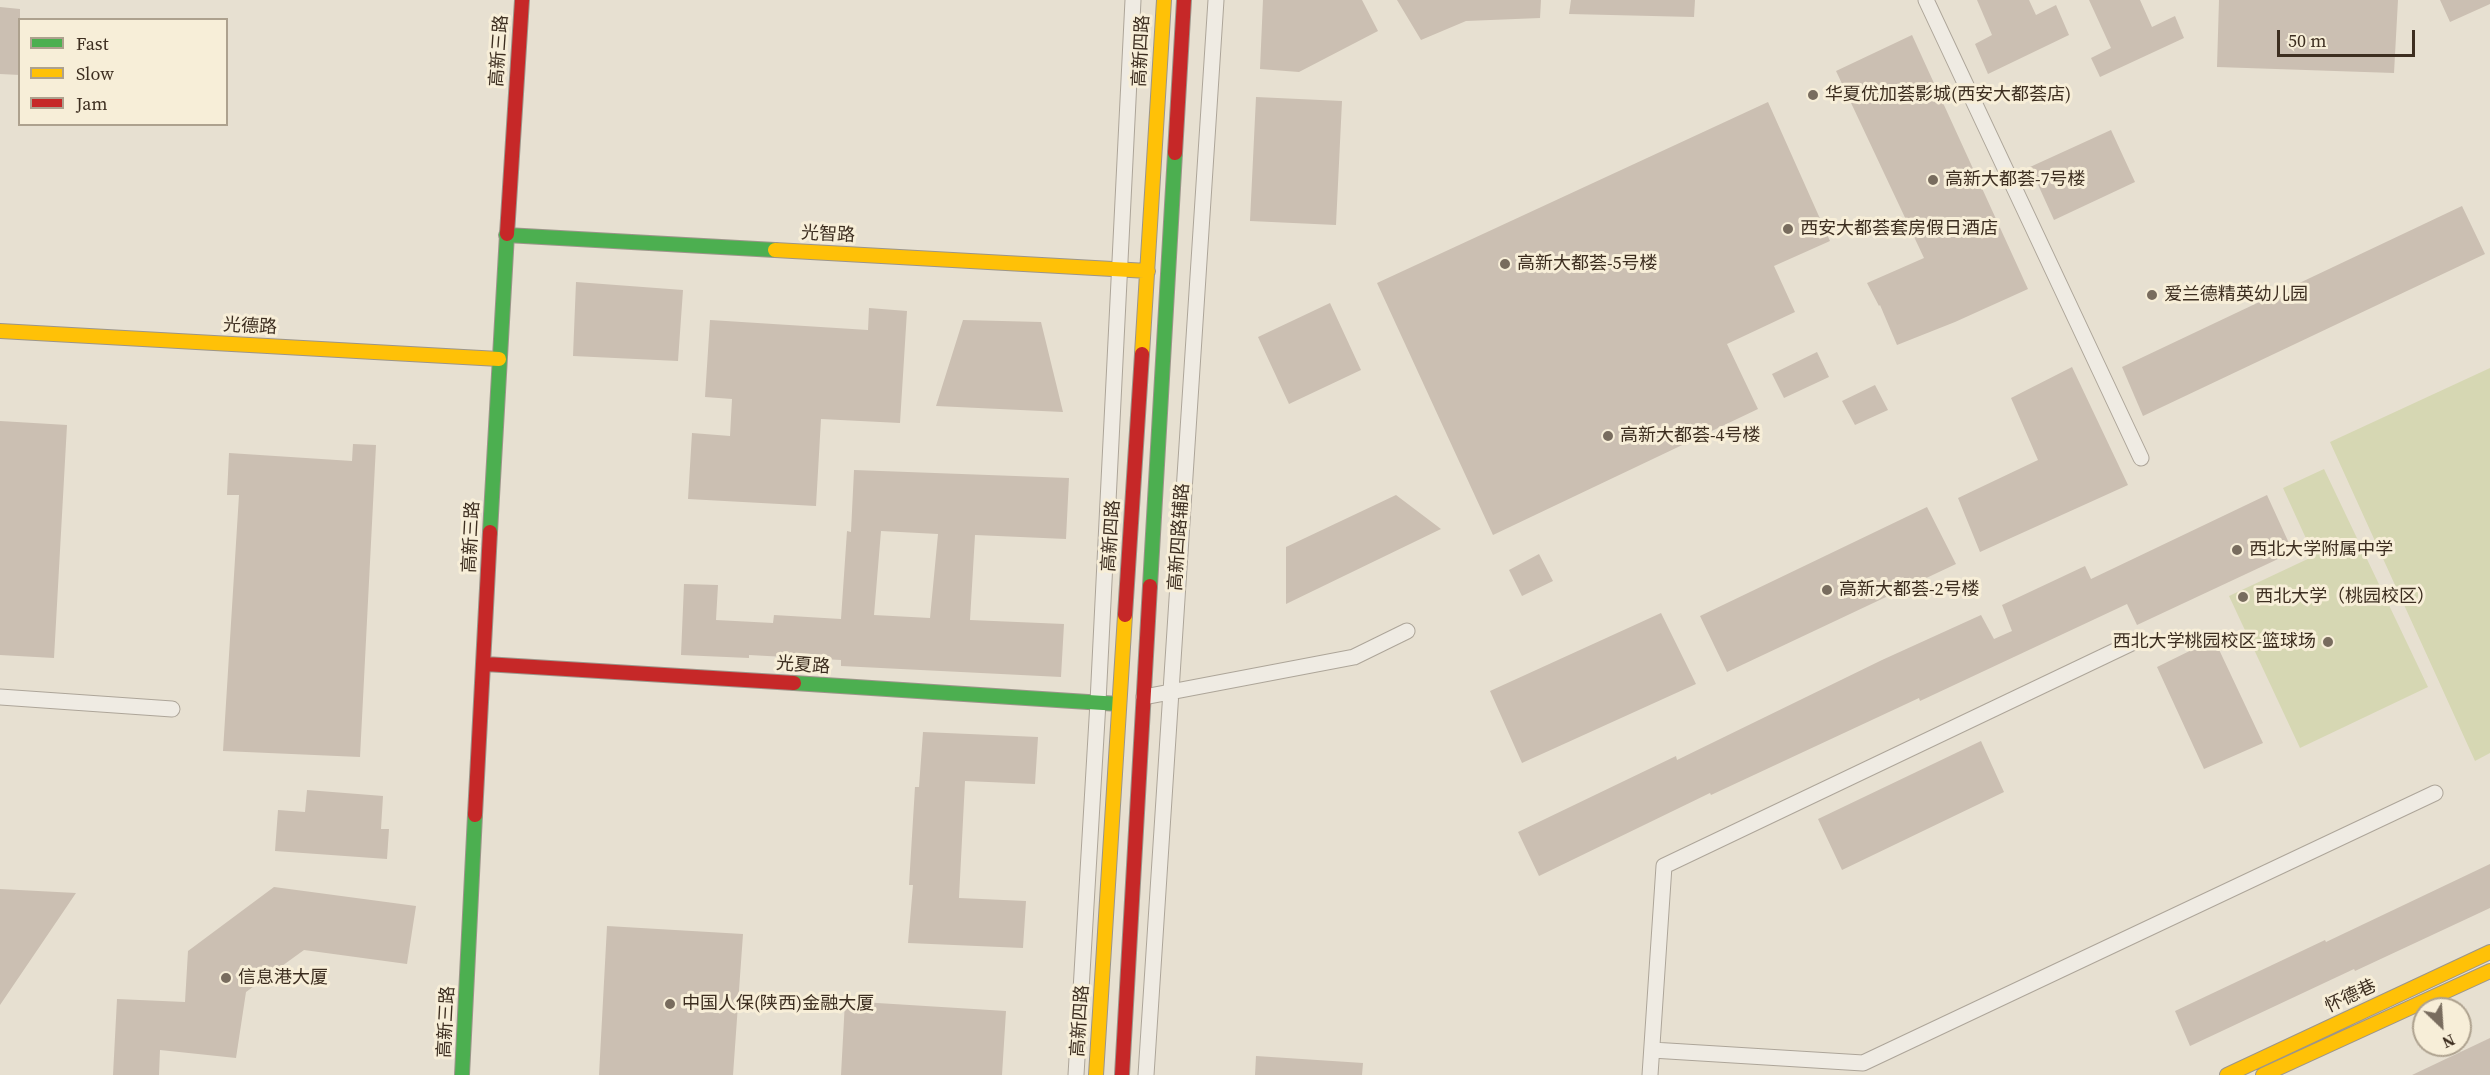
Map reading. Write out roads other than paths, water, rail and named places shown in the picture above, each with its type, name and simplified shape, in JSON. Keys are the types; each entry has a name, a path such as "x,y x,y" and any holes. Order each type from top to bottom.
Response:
{"street":[{"name":"高新三路","path":"462,1075 499,359 522,0"},
{"path":"1076,1075 1098,702 1133,0"},
{"name":"高新四路","path":"1096,1075 1164,0"},
{"path":"1122,1075 1184,0"},
{"name":"高新四路辅路","path":"1146,1075 1216,0"},
{"path":"1926,0 2140,458"},
{"name":"光智路","path":"506,235 1148,271"},
{"name":"光德路","path":"0,331 499,359"},
{"path":"1144,697 1354,657 1407,631"},
{"path":"1650,1075 1664,866 2138,640"},
{"name":"光夏路","path":"485,664 1119,704"},
{"path":"0,697 172,709"},
{"path":"1652,1050 1863,1063 2435,793"},
{"name":"怀德巷","path":"2227,1075 2490,952"},
{"name":"怀德巷","path":"2263,1075 2490,971"}],"place":[{"name":"华夏优加荟影城(西安大都荟店)","path":"1813,95"},
{"name":"高新大都荟-7号楼","path":"1933,180"},
{"name":"西安大都荟套房假日酒店","path":"1788,229"},
{"name":"高新大都荟-5号楼","path":"1505,264"},
{"name":"爱兰德精英幼儿园","path":"2152,295"},
{"name":"高新大都荟-4号楼","path":"1608,436"},
{"name":"西北大学附属中学","path":"2237,550"},
{"name":"高新大都荟-2号楼","path":"1827,590"},
{"name":"西北大学（桃园校区）","path":"2243,597"},
{"name":"西北大学桃园校区-篮球场","path":"2328,642"},
{"name":"信息港大厦","path":"226,978"},
{"name":"中国人保(陕西)金融大厦","path":"670,1004"}]}
